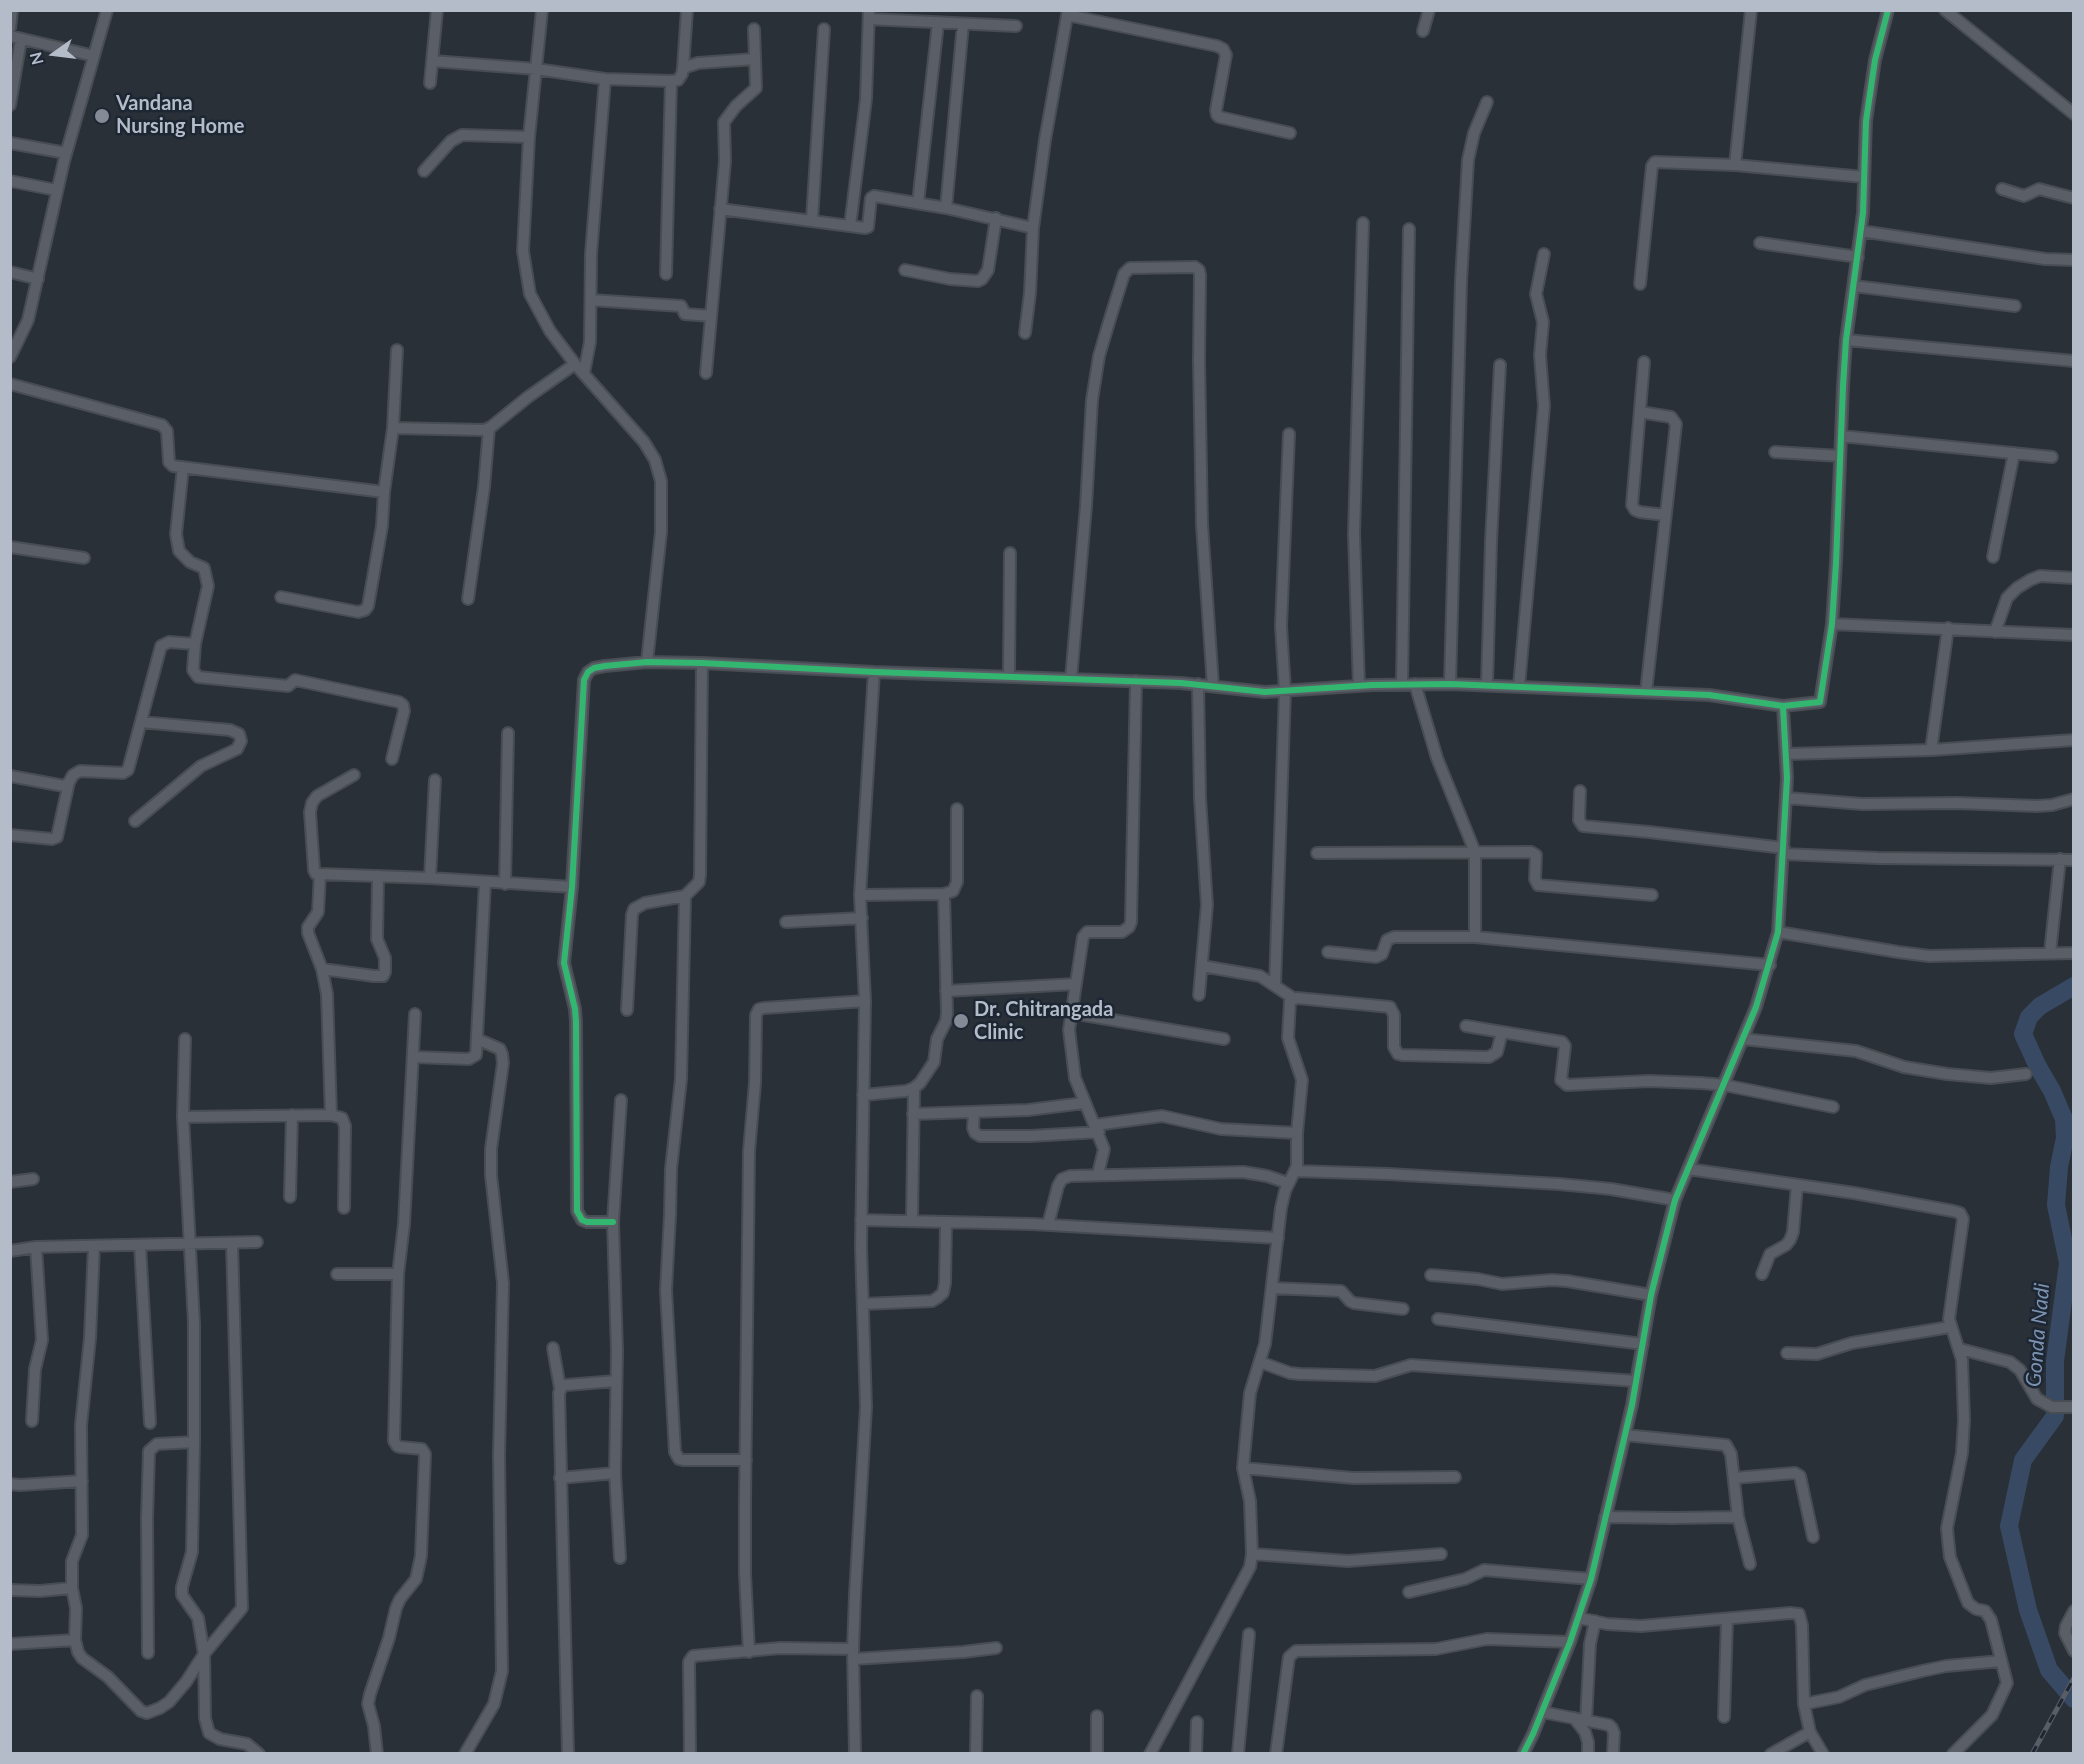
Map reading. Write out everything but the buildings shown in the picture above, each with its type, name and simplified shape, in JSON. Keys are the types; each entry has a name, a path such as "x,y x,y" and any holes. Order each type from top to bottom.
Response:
{"street":[{"path":"10,28 12,10"},
{"path":"10,357 13,344 28,320 66,153 107,10"},
{"path":"430,83 437,10"},
{"path":"542,10 529,137 523,251 530,294 550,331 575,364 644,442 655,460 662,481 661,532 647,662"},
{"path":"433,61 536,69 605,79 678,80 683,68 687,10"},
{"path":"1423,31 1429,10"},
{"path":"1735,165 1751,10"},
{"path":"614,1222 586,1222 582,1220 577,1211 576,1022 564,963 572,887 584,680 588,672 594,668 647,662 702,663 1198,684 1265,692 1401,684 1450,684 1709,695 1783,706 1820,702 1832,624 1846,340 1861,231 1866,121 1875,60 1888,10"},
{"path":"1945,10 2073,114"},
{"path":"1025,333 1030,293 1033,228 1045,140 1067,13 1223,49 1226,55 1217,115 1290,133"},
{"path":"850,226 866,99 869,15 938,23 1016,26"},
{"path":"918,203 938,23"},
{"path":"946,208 963,24"},
{"path":"706,373 724,161 724,122 736,106 756,88 754,29"},
{"path":"812,220 824,29"},
{"path":"10,105 16,37 94,56"},
{"path":"683,68 698,63 755,59"},
{"path":"584,373 590,342 591,254 605,79"},
{"path":"666,274 671,81"},
{"path":"1450,684 1461,281 1468,160 1474,133 1487,102"},
{"path":"424,171 451,141 462,135 529,137"},
{"path":"10,143 66,153"},
{"path":"1640,284 1653,164 1658,162 1735,165 1864,177"},
{"path":"10,181 57,190"},
{"path":"2002,189 2024,196 2038,189 2073,198"},
{"path":"720,209 868,227 873,196 996,218 1033,228"},
{"path":"905,270 950,279 978,281 982,279 988,270 996,218"},
{"path":"1359,686 1354,534 1363,223"},
{"path":"1401,684 1409,229"},
{"path":"1861,231 2045,259 2073,260"},
{"path":"1760,243 1857,257"},
{"path":"1519,686 1544,406 1540,355 1543,322 1536,294 1545,254"},
{"path":"1071,679 1086,506 1092,400 1099,356 1109,322 1124,274 1130,268 1195,267 1199,270 1200,275 1202,525 1214,686"},
{"path":"10,272 38,279"},
{"path":"1854,286 2015,306"},
{"path":"591,300 681,306 685,314 711,316"},
{"path":"1846,340 2073,361"},
{"path":"281,597 358,612 365,610 374,579 382,526 384,492 393,428 397,350"},
{"path":"1644,362 1632,505 1640,512 1665,515"},
{"path":"393,428 480,431 489,429 528,397 575,364"},
{"path":"1487,685 1491,542 1500,365"},
{"path":"10,384 162,425 166,431 170,464 384,492"},
{"path":"1640,412 1671,417 1676,424 1646,692"},
{"path":"468,599 484,487 489,429"},
{"path":"1275,985 1285,691 1281,626 1289,434"},
{"path":"1841,436 2052,457"},
{"path":"1775,452 1840,456"},
{"path":"1993,557 2014,453"},
{"path":"183,467 176,534 179,551 190,562 204,568 208,586 195,644 193,670 198,676 288,686 295,680 399,702 403,705 404,711 392,759"},
{"path":"10,547 84,558"},
{"path":"1009,676 1010,552"},
{"path":"1995,632 2007,598 2017,588 2040,576 2073,578"},
{"path":"1832,624 2073,635"},
{"path":"1931,750 1948,628"},
{"path":"10,835 52,840 57,837 69,782 73,775 80,771 123,773 127,771 161,646 169,642 195,644"},
{"path":"627,1010 634,909 645,903 685,896 699,882 702,663"},
{"path":"855,1754 853,1654 866,1407 861,1220 865,1001 860,895 874,672"},
{"path":"1098,1174 1104,1149 1075,1078 1070,1030 1085,934 1122,932 1129,927 1131,922 1136,681"},
{"path":"1198,684 1200,798 1207,905 1199,995"},
{"path":"1415,684 1437,758 1475,852 1475,937"},
{"path":"1523,1754 1570,1642 1591,1579 1625,1435 1651,1295 1675,1200 1756,1007 1770,965 1778,932 1787,798 1787,754 1783,706"},
{"path":"135,821 201,766 237,749 241,741 239,734 230,730 141,722"},
{"path":"505,884 508,733"},
{"path":"1787,754 1931,750 2073,740"},
{"path":"354,775 317,796 311,808 316,874 572,887"},
{"path":"10,776 64,786 69,782"},
{"path":"430,878 435,780"},
{"path":"1580,791 1579,820 1583,826 1649,832 1784,851 1878,858 2073,860"},
{"path":"1787,798 1862,804 1957,803 2037,806 2073,800"},
{"path":"860,895 944,894 956,888 957,809"},
{"path":"1317,853 1534,853 1536,858 1535,879 1538,885 1653,895"},
{"path":"2050,953 2060,860"},
{"path":"320,874 318,912 308,927 308,933 322,969 329,1011 331,1115"},
{"path":"322,969 383,976 385,958 377,939 378,876"},
{"path":"414,1057 473,1058 477,1052 485,882"},
{"path":"863,1095 906,1091 914,1088 934,1062 937,1039 946,1021 944,894"},
{"path":"685,896 681,1079 671,1169 666,1290 675,1452 683,1460 746,1460"},
{"path":"786,922 862,918"},
{"path":"1778,932 1929,956 2073,953"},
{"path":"1328,952 1376,957 1382,954 1387,940 1394,937 1475,937 1770,965"},
{"path":"1202,966 1260,976 1293,998 1390,1007 1394,1015 1394,1047 1398,1054 1402,1055 1489,1058 1497,1052 1502,1032"},
{"path":"946,991 1076,984"},
{"path":"1150,1754 1246,1576 1252,1554 1250,1501 1243,1468 1250,1393 1265,1344 1281,1208 1288,1183 1295,1171 1302,1080 1288,1038 1290,1004 1293,998"},
{"path":"749,1652 745,1574 749,1152 755,1083 756,1015 759,1009 764,1008 865,1001"},
{"path":"1072,1013 1224,1039"},
{"path":"377,1754 374,1726 368,1704 370,1694 389,1638 396,1608 400,1599 416,1579 421,1556 425,1454 422,1449 397,1446 394,1441 398,1274 404,1224 415,1014"},
{"path":"1466,1026 1564,1044 1561,1080 1564,1084 1649,1082 1724,1085 1833,1107"},
{"path":"185,1039 183,1117 194,1323 194,1442 192,1552 182,1587 182,1595 198,1618 204,1654 205,1718 209,1733 220,1739 246,1744 259,1754"},
{"path":"465,1754 494,1704 502,1671 500,1444 503,1283 491,1175 491,1149 503,1063 500,1049 477,1039"},
{"path":"1743,1039 1856,1052 1904,1067 1947,1074 1991,1078 2026,1074"},
{"path":"912,1221 914,1088"},
{"path":"620,1558 615,1473 614,1222 621,1100"},
{"path":"913,1114 1028,1110 1084,1103"},
{"path":"974,1113 973,1128 980,1136 1030,1136 1097,1129 1162,1116 1221,1129 1297,1133"},
{"path":"290,1197 292,1115"},
{"path":"183,1117 331,1115 342,1118 345,1126 344,1208"},
{"path":"1688,1169 1854,1193 1960,1214 1963,1225 1950,1307 1950,1327 1960,1349 1964,1420 1962,1453 1947,1528 1948,1539 1950,1557 1968,1603 1988,1613 1991,1620 2007,1683 1992,1714 1953,1754"},
{"path":"1295,1171 1559,1184 1611,1189 1675,1200"},
{"path":"1048,1225 1058,1186 1062,1179 1070,1176 1243,1172 1267,1176 1288,1183"},
{"path":"10,1182 33,1179"},
{"path":"1762,1274 1770,1254 1786,1245 1790,1240 1793,1232 1797,1185"},
{"path":"861,1220 1048,1225 1278,1238"},
{"path":"863,1304 932,1301 938,1298 943,1293 945,1282 946,1222"},
{"path":"10,1251 36,1247 257,1242"},
{"path":"94,1246 90,1338 81,1425 82,1534 72,1561 72,1588 76,1608 75,1640 82,1658 108,1677 141,1711 147,1713 169,1702 186,1682 204,1654 240,1611 243,1604 232,1243"},
{"path":"140,1245 150,1423"},
{"path":"32,1420 35,1370 42,1340 36,1247"},
{"path":"337,1274 398,1274"},
{"path":"1431,1275 1478,1279 1502,1284 1567,1281 1651,1295"},
{"path":"1272,1288 1341,1291 1354,1303 1403,1309"},
{"path":"1438,1319 1643,1344"},
{"path":"1787,1353 1817,1354 1852,1343 1950,1327"},
{"path":"554,1348 560,1388 560,1478 568,1754"},
{"path":"1960,1349 2016,1365 2037,1399 2063,1407"},
{"path":"1260,1362 1290,1373 1300,1374 1375,1376 1411,1365 1636,1381"},
{"path":"560,1388 566,1385 616,1381"},
{"path":"1625,1435 1726,1445 1731,1454 1738,1517 1750,1564"},
{"path":"148,1653 149,1451 157,1444 194,1442"},
{"path":"1243,1468 1353,1478 1455,1477"},
{"path":"560,1478 615,1473"},
{"path":"1734,1478 1795,1473 1800,1476 1813,1537"},
{"path":"10,1484 82,1480"},
{"path":"1605,1517 1738,1517"},
{"path":"1252,1554 1348,1561 1441,1554"},
{"path":"1409,1592 1465,1578 1484,1570 1591,1579"},
{"path":"10,1590 72,1588"},
{"path":"2073,1611 2065,1633 2073,1652"},
{"path":"1579,1618 1595,1622 1641,1626 1799,1614 1802,1625 1804,1704 1810,1732 1823,1754"},
{"path":"1724,1717 1727,1619"},
{"path":"1586,1721 1590,1644 1595,1622"},
{"path":"1238,1754 1249,1634"},
{"path":"1276,1754 1289,1657 1296,1651 1436,1649 1487,1639 1570,1642"},
{"path":"10,1644 75,1640"},
{"path":"690,1754 689,1662 690,1658 697,1655 780,1648 853,1654 963,1652 996,1648"},
{"path":"1804,1704 1839,1697 1865,1685 1922,1671 1946,1666 2001,1661"},
{"path":"976,1754 977,1696"},
{"path":"1542,1712 1609,1725 1612,1728 1613,1754"},
{"path":"1097,1716 1097,1754"},
{"path":"1575,1718 1585,1732 1588,1754"},
{"path":"1196,1754 1197,1722"},
{"path":"1771,1754 1810,1732"}],"waterway":[{"name":"Gonda Nadi","path":"2074,986 2040,1006 2029,1017 2023,1034 2064,1119 2065,1138 2059,1167 2056,1205 2068,1263 2055,1361 2055,1416 2023,1460 2009,1526 2028,1610 2049,1670 2074,1699"}],"railway":[{"path":"2032,1754 2074,1678"}],"cycle path":[{"path":"613,1222 587,1222 582,1220 577,1211 576,1022 564,963 572,887 584,680 588,672 594,668 647,662 702,663 874,672 1181,683 1265,692 1372,685 1450,684 1709,695 1783,706 1820,702 1832,624 1846,340 1863,213 1866,121 1875,60 1888,10"},
{"path":"1523,1754 1570,1642 1591,1579 1632,1405 1651,1295 1675,1200 1756,1007 1778,932 1787,778 1783,706"}],"place":[{"name":"Vandana Nursing Home","path":"102,116"},
{"name":"Dr. Chitrangada Clinic","path":"961,1021"}]}
